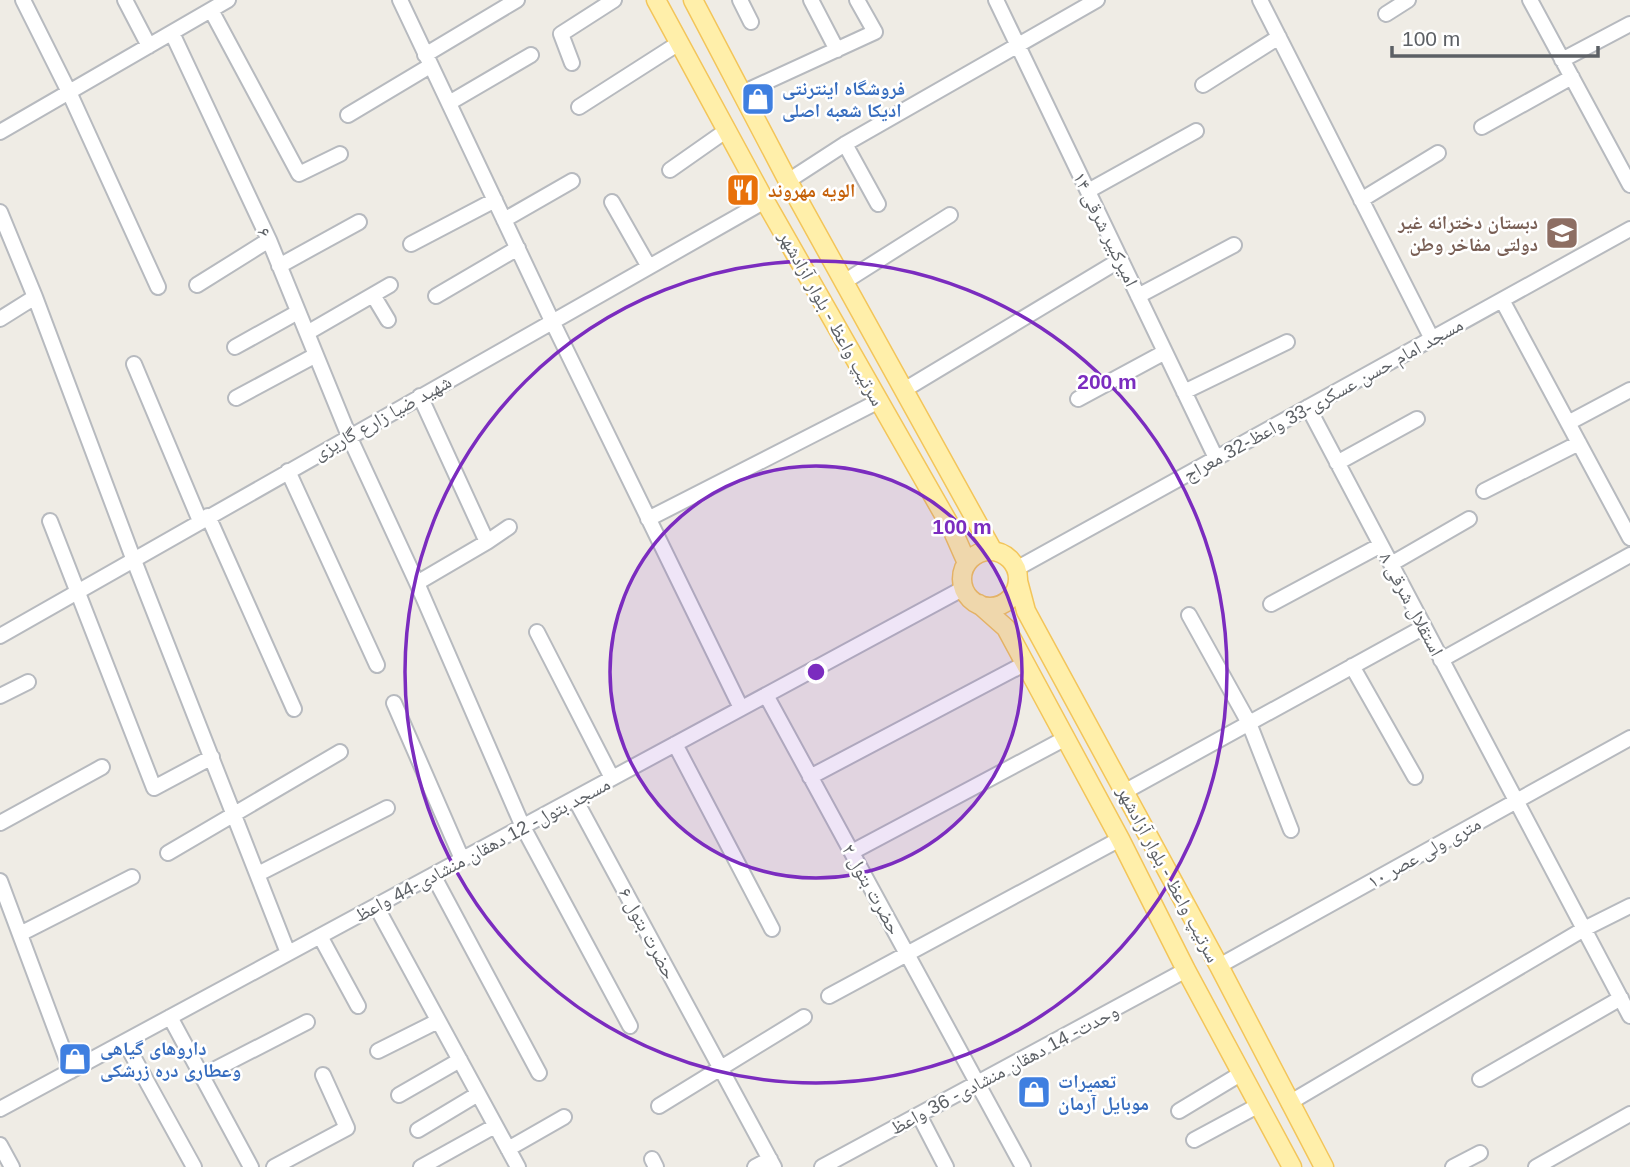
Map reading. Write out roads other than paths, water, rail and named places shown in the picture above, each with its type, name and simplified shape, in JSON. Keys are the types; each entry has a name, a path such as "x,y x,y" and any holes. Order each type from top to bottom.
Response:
{"main road":[{"name":"سرتیپ واعظ - بلوار آزادشهر","path":"656,0 765,201 951,529 967,563"},
{"name":"سرتیپ واعظ - بلوار آزادشهر","path":"693,0 788,181 993,551"},
{"path":"993,551 1007,557 1017,575 1016,589 1004,603 996,606 979,604 968,596 962,579 967,563 979,553 993,551"},
{"name":"سرتیپ واعظ - بلوار آزادشهر","path":"1017,575 1029,618 1219,966 1324,1167"},
{"name":"سرتیپ واعظ - بلوار آزادشهر","path":"979,604 1006,628 1292,1167"}],"street":[{"path":"23,0 69,92 158,287"},
{"path":"125,0 149,46"},
{"path":"0,131 228,0"},
{"path":"348,115 517,0"},
{"path":"572,63 561,34 614,0"},
{"path":"740,0 751,22"},
{"path":"811,0 837,50"},
{"path":"742,93 875,32 857,0"},
{"name":"۱۴ امیرکبیر شرقی","path":"996,0 1216,458"},
{"path":"788,181 845,144 1097,0"},
{"path":"1260,0 1432,339"},
{"path":"1386,14 1408,0"},
{"path":"1530,0 1630,185"},
{"path":"402,1 552,321 741,709"},
{"path":"211,10 299,174 340,153"},
{"path":"1562,60 1630,24"},
{"name":"۶","path":"172,33 269,240 349,436 417,583 523,827 629,1026"},
{"path":"1203,85 1279,37"},
{"path":"579,107 679,43"},
{"path":"449,103 531,55"},
{"path":"1482,127 1572,77"},
{"path":"670,170 727,130"},
{"path":"1088,191 1196,131"},
{"path":"845,144 878,204"},
{"path":"1361,200 1438,153"},
{"path":"504,220 572,181"},
{"path":"411,244 495,200"},
{"name":"شهید ضیا زارع گاریزی","path":"0,636 765,201"},
{"path":"612,202 649,267"},
{"path":"0,212 288,953"},
{"path":"844,282 950,215"},
{"path":"279,266 359,222"},
{"name":"مسجد امام حسن عسکری-33 واعظ-32 معراج","path":"1017,575 1216,458 1630,229"},
{"path":"197,285 269,240"},
{"path":"1138,296 1234,245"},
{"path":"436,296 518,248"},
{"path":"904,390 1121,260"},
{"path":"307,333 390,285"},
{"path":"373,295 388,320"},
{"path":"0,319 35,297"},
{"path":"1502,300 1630,538"},
{"path":"235,347 298,312"},
{"path":"1184,392 1287,342"},
{"path":"1079,399 1165,352"},
{"path":"236,398 316,355"},
{"path":"134,365 294,709"},
{"path":"1568,423 1630,390"},
{"path":"419,396 487,542"},
{"path":"648,519 879,401"},
{"name":"استقلال شرقی ۸","path":"1308,407 1630,1016"},
{"path":"1337,463 1417,419"},
{"path":"1484,491 1579,443"},
{"path":"288,471 377,665"},
{"path":"1391,564 1469,519"},
{"path":"50,521 154,788 212,757"},
{"path":"417,583 509,527"},
{"path":"1271,604 1381,545"},
{"path":"1441,660 1630,555"},
{"name":"مسجد بتول- 12 دهقان منشادی-44 واعظ","path":"0,1109 964,588"},
{"path":"1189,615 1248,723 1291,830"},
{"path":"1124,792 1424,627"},
{"path":"537,632 612,778"},
{"path":"810,777 1024,664"},
{"path":"1352,666 1415,777"},
{"path":"0,696 28,682"},
{"name":"حضرت بتول ۲","path":"766,695 1023,1167"},
{"path":"394,703 462,859"},
{"name":"۱۰ متری ولی عصر","path":"1219,966 1630,738"},
{"path":"852,852 1065,739"},
{"path":"675,744 772,929"},
{"path":"168,853 340,752"},
{"path":"0,823 102,767"},
{"name":"حضرت بتول ۶","path":"575,799 772,1163"},
{"path":"258,874 387,808"},
{"path":"829,996 1120,839"},
{"path":"433,875 539,1073"},
{"path":"20,934 132,877"},
{"path":"0,881 71,1071"},
{"path":"376,906 517,1167"},
{"path":"1289,1103 1584,929 1630,906"},
{"path":"320,936 358,1006"},
{"name":"وحدت- 14 دهقان منشادی- 36 واعظ","path":"822,1167 845,1162 919,1115 1186,970"},
{"path":"1480,1079 1620,998"},
{"path":"170,1017 251,1167"},
{"path":"659,1105 804,1017"},
{"path":"378,1051 438,1021"},
{"path":"202,1076 307,1022"},
{"path":"125,1042 194,1167"},
{"path":"399,1095 460,1060"},
{"path":"1180,1111 1242,1073"},
{"path":"274,1167 347,1128 323,1075"},
{"path":"418,1130 478,1094"},
{"path":"1194,1140 1259,1105"},
{"path":"1536,1167 1630,1114"},
{"path":"919,1115 946,1167"},
{"path":"508,1149 565,1117"},
{"path":"421,1167 495,1126"},
{"path":"0,1145 12,1167"},
{"path":"1453,1167 1480,1153"},
{"path":"755,1167 772,1163"}],"place":[{"name":"فروشگاه اینترنتی ادیکا شعبه اصلی","path":"758,99"},
{"name":"الویه مهروند","path":"743,190"},
{"name":"دبستان دخترانه غیر دولتی مفاخر وطن","path":"1562,233"},
{"name":"داروهای گیاهی وعطاری دره زرشکی","path":"75,1059"},
{"name":"تعمیرات موبایل آرمان","path":"1034,1092"}]}
